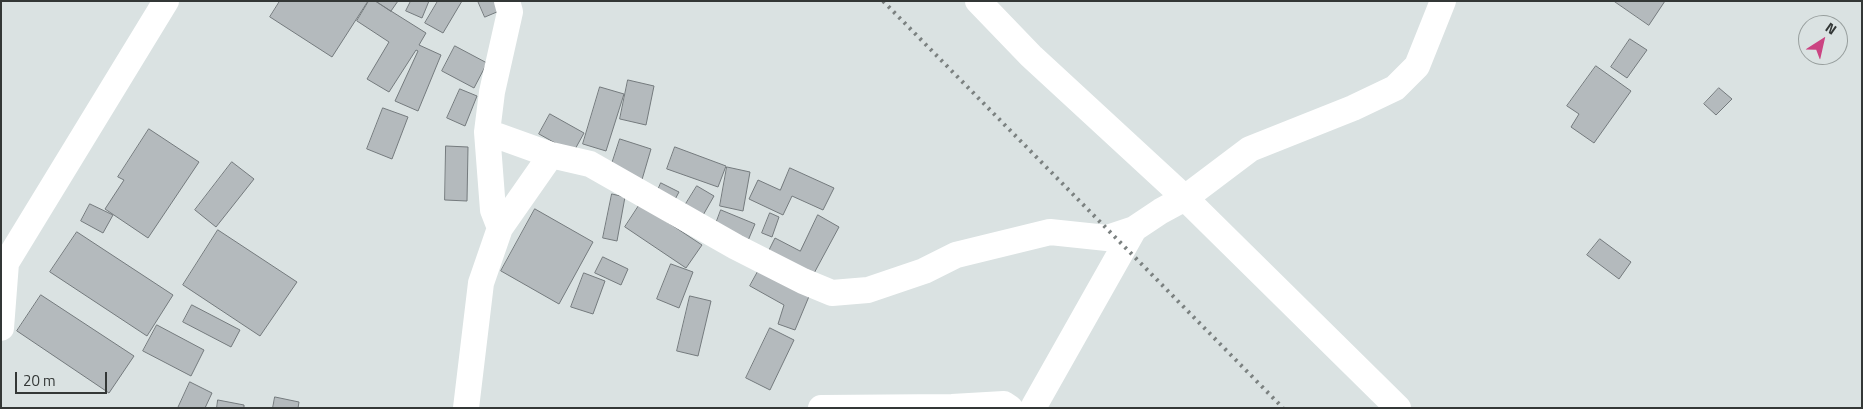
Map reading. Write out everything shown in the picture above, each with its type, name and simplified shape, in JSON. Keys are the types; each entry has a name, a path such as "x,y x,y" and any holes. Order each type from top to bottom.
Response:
{"street":[{"path":"1,328 6,263 166,1"},
{"path":"500,228 493,210 487,132 492,92 510,12 507,1"},
{"path":"978,1 1031,56 1185,198 1398,408"},
{"path":"487,132 551,155 590,164 736,247 803,281 832,293 868,290 924,270 956,255 1050,232 1107,238 1134,229 1161,210 1185,198 1250,149 1353,108 1394,88 1417,66 1443,1"},
{"path":"466,408 481,283 500,228 551,155"},
{"path":"1033,408 1134,229"},
{"path":"821,408 952,407 1004,404 1010,408"}],"building":[{"path":"280,1 368,1 332,57 270,17"},
{"path":"369,1 375,1 426,33 419,45 441,55 418,111 395,101 418,51 416,50 389,92 367,79 389,42 357,21"},
{"path":"376,1 398,1 391,11"},
{"path":"411,1 429,1 422,18 406,11"},
{"path":"438,1 462,1 443,33 425,23"},
{"path":"478,1 501,1 504,9 485,17"},
{"path":"1614,1 1665,1 1649,25"},
{"path":"1630,39 1647,50 1627,78 1611,67"},
{"path":"455,46 487,63 474,88 442,71"},
{"path":"1596,66 1631,91 1594,143 1571,127 1579,114 1567,106"},
{"path":"628,80 654,86 646,125 620,119"},
{"path":"600,87 624,94 606,151 583,144"},
{"path":"1719,88 1732,99 1716,115 1704,104"},
{"path":"460,89 477,96 465,126 447,118"},
{"path":"383,108 408,117 392,159 367,149"},
{"path":"550,114 584,133 573,153 539,134"},
{"path":"149,129 199,162 148,238 105,209 124,180 118,177"},
{"path":"620,139 651,149 641,183 609,173"},
{"path":"446,146 468,147 467,201 445,200"},
{"path":"675,147 726,166 718,187 667,169"},
{"path":"232,162 254,179 216,227 195,210"},
{"path":"727,167 750,172 743,211 720,206"},
{"path":"790,168 834,188 823,210 792,196 783,215 749,199 758,180 780,190"},
{"path":"661,183 679,192 672,205 655,197"},
{"path":"697,186 714,196 702,217 684,207"},
{"path":"612,194 625,197 617,241 603,238"},
{"path":"90,204 113,215 103,233 81,221"},
{"path":"640,204 702,245 686,268 625,227"},
{"path":"535,209 593,242 559,304 501,271"},
{"path":"721,210 755,224 747,243 714,229"},
{"path":"770,213 779,217 772,237 762,233"},
{"path":"818,215 839,227 812,277 767,254 775,238 800,251"},
{"path":"218,230 297,282 260,336 183,285"},
{"path":"77,232 173,295 147,336 50,272"},
{"path":"1600,239 1631,262 1619,279 1587,255"},
{"path":"603,257 628,269 621,285 595,273"},
{"path":"671,264 693,272 679,308 657,299"},
{"path":"761,266 810,294 795,330 778,324 784,305 750,286"},
{"path":"584,273 605,281 593,314 571,307"},
{"path":"41,295 134,356 109,393 17,331"},
{"path":"690,296 711,301 698,356 677,351"},
{"path":"192,305 240,330 231,347 183,322"},
{"path":"157,325 204,350 191,376 143,351"},
{"path":"770,328 794,340 770,390 746,378"},
{"path":"190,382 212,393 205,408 178,408"},
{"path":"275,397 299,402 298,408 273,408"},
{"path":"218,400 244,405 244,408 217,408"}],"railway":[{"path":"883,1 1283,408"}]}
